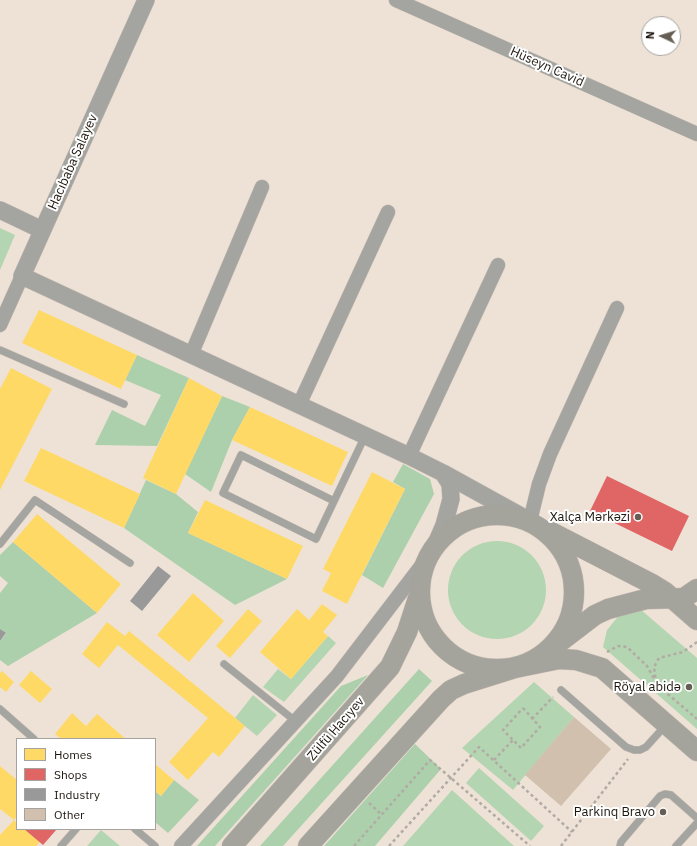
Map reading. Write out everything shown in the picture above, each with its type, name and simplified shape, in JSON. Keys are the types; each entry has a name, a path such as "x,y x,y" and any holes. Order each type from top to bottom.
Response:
{"main road":[{"path":"431,551 450,530 468,520 488,514 510,515 530,521 652,584 675,600 697,620"},
{"path":"530,521 548,533 561,548 570,565 574,585 574,605 568,624 558,641 543,655"},
{"name":"Zülfü Hacıyev","path":"232,846 390,667 407,632 418,598 423,569 431,551"},
{"path":"308,846 440,699 451,690 464,684 515,668 543,655 595,615 608,609 646,599 675,600 688,596 697,589"},
{"path":"418,598 428,627 438,642 450,654 465,663 481,668 498,670 559,659 590,663 612,676 697,751"}],"street":[{"name":"Hacıbaba Salayev","path":"0,325 146,0"},
{"name":"Hüseyn Cavid","path":"396,0 697,134"},
{"path":"191,355 262,186"},
{"path":"0,210 42,230"},
{"path":"299,405 388,212"},
{"path":"409,456 498,265"},
{"path":"22,276 409,456 530,521 539,484 550,454 617,308"},
{"path":"181,846 294,720 336,676 431,551 444,525 452,499 450,484 443,473"}],"lane":[{"path":"0,350 124,404"},
{"path":"334,501 241,455 223,494 316,539 365,436"},
{"path":"0,544 35,500 130,563"},
{"path":"224,664 294,720"},
{"path":"561,690 626,747 634,750 640,750 646,747 666,724"},
{"path":"0,709 33,738"},
{"path":"620,846 621,842 660,796 666,794 671,795 697,818"},
{"path":"676,846 697,823"},
{"path":"61,846 75,830"},
{"path":"136,830 155,846"}],"path":[{"path":"697,642 683,652 659,658 654,666 656,682 663,690 697,719"},
{"path":"532,718 561,690"},
{"path":"523,708 532,718 540,727 521,748 503,730 523,708"},
{"path":"494,760 513,740"},
{"path":"389,846 479,747 572,832"},
{"path":"561,846 634,750"},
{"path":"354,846 430,760 530,846"}],"green space":[{"path":"0,228 15,235 0,270"},
{"path":"137,355 189,378 157,446 95,445 112,410 145,426 161,395 125,380"},
{"path":"222,396 250,407 232,440 211,492 185,474"},
{"path":"403,464 430,479 434,494 383,588 362,575 405,489 393,482"},
{"path":"146,480 176,494 198,512 188,533 287,579 235,605 124,528"},
{"path":"497,541 516,545 532,555 542,571 546,590 542,609 532,625 516,635 497,639 478,635 462,625 452,609 448,590 452,571 462,555 478,545"},
{"path":"13,542 97,613 8,666 0,660 0,641 6,634 0,629 0,593 8,583 0,576 0,555"},
{"path":"640,609 697,658 697,729 603,647 607,630 621,613"},
{"path":"328,636 336,643 284,702 263,687 278,669 291,679"},
{"path":"419,669 432,681 283,846 260,846"},
{"path":"368,675 215,846 197,846 341,686"},
{"path":"534,682 574,717 513,790 462,748"},
{"path":"253,695 277,715 257,736 235,718"},
{"path":"415,744 441,769 375,846 324,846"},
{"path":"479,768 544,826 531,841 466,783"},
{"path":"174,780 199,800 168,833 156,823 156,792 161,796"},
{"path":"452,790 514,846 403,846"},
{"path":"101,830 120,846 87,846"}],"building: Homes":[{"path":"39,310 137,355 121,389 22,343"},
{"path":"11,368 52,389 0,490 0,389"},
{"path":"189,378 222,396 176,494 143,478"},
{"path":"250,407 348,452 332,486 232,440"},
{"path":"41,448 140,494 124,528 24,481"},
{"path":"372,472 405,489 347,604 322,591 331,573 323,569"},
{"path":"205,500 303,546 287,579 188,533"},
{"path":"37,514 121,584 97,613 13,542"},
{"path":"193,593 224,621 189,662 157,635"},
{"path":"322,604 337,615 323,632 328,636 291,679 260,652 297,609 309,620"},
{"path":"248,609 262,621 230,658 216,646"},
{"path":"107,622 125,636 129,631 245,726 219,757 213,752 188,780 169,762 208,718 118,645 99,668 82,654"},
{"path":"2,671 14,682 6,692 0,687 0,673"},
{"path":"31,671 52,689 40,703 19,685"},
{"path":"72,713 86,726 97,714 125,738 60,738 55,734"},
{"path":"156,765 174,780 161,796 156,792"},
{"path":"0,766 16,779 16,817 14,820 0,809"},
{"path":"14,820 16,822 16,830 25,830 40,842 36,846 0,846 0,835"}],"building: Shops":[{"path":"607,476 689,516 672,551 590,511"},
{"path":"25,830 56,830 43,845"}],"building: Industry":[{"path":"158,566 171,576 142,611 130,601"},
{"path":"0,629 6,633 0,641"}],"building: Other":[{"path":"574,717 611,749 561,806 525,775"}],"place":[{"name":"Xalça Mərkəzi","path":"638,517"},
{"name":"Röyal abidə","path":"689,687"},
{"name":"Parkinq Bravo","path":"663,812"}]}
